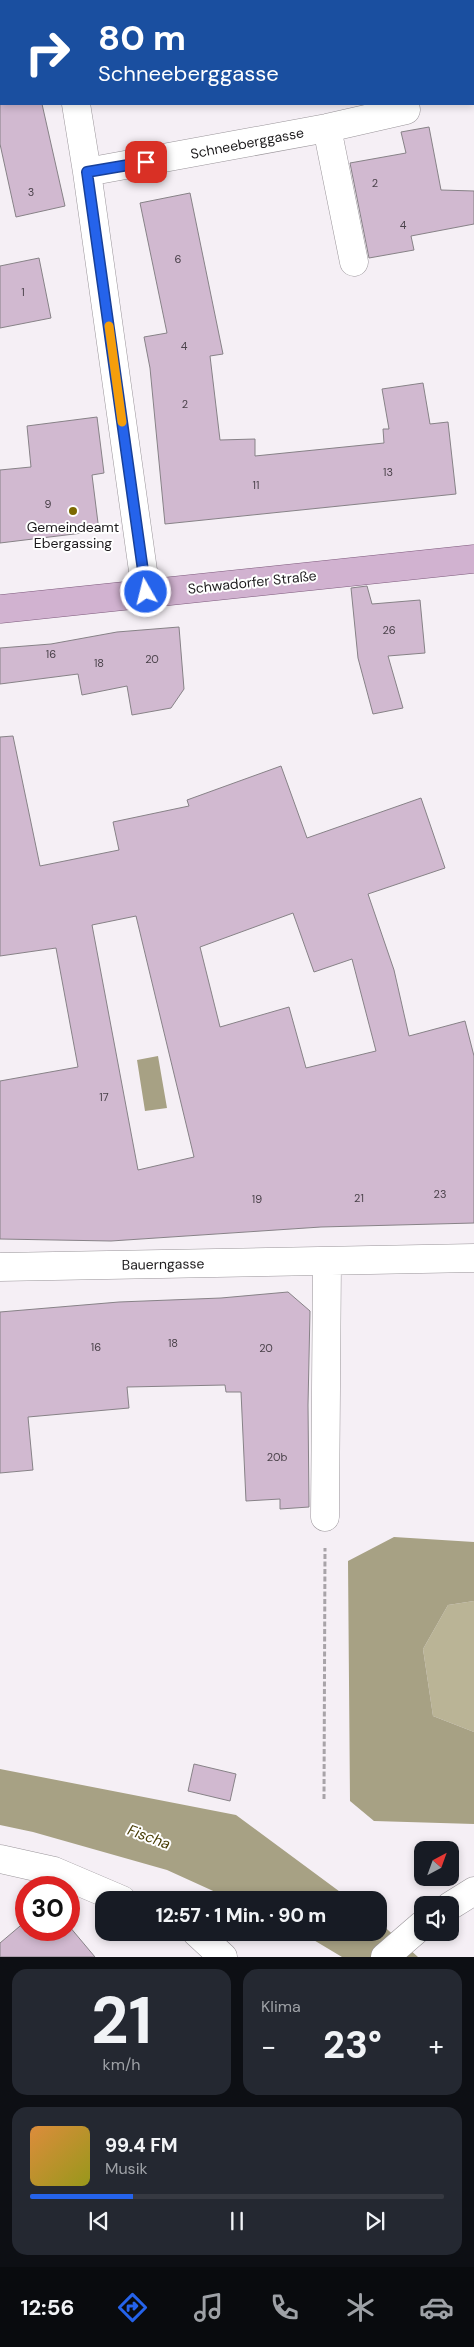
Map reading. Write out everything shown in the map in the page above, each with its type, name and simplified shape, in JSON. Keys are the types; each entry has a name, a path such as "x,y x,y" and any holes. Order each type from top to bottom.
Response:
{"main road":[{"name":"Schwadorfer Straße","path":"0,609 146,592 474,559"}],"street":[{"path":"76,105 146,592"},
{"name":"Schneeberggasse","path":"87,172 327,128 405,107"},
{"path":"327,128 354,262"},
{"name":"Bauerngasse","path":"0,1267 474,1258"},
{"path":"325,1517 327,1261"},
{"path":"0,1859 54,1870 102,1891"},
{"path":"459,1900 474,1891"},
{"path":"385,1957 414,1932"},
{"path":"206,1941 223,1957"}],"path":[{"path":"324,1799 325,1517"}],"shaded area":[{"path":"474,1601 474,1732 433,1716 423,1649 448,1605"}],"water":[{"path":"158,1056 167,1108 145,1111 137,1060"},
{"path":"394,1537 474,1542 474,1601 448,1605 423,1649 433,1716 474,1732 474,1824 374,1821 350,1801 348,1561"},
{"name":"Fischa","path":"0,1769 236,1815 339,1891 213,1891 167,1870 33,1832 0,1825"},
{"path":"387,1929 418,1957 342,1957 315,1941 387,1941"}],"building":[{"path":"0,105 42,105 65,206 16,217 0,144"},
{"path":"429,127 441,190 474,191 474,224 411,236 414,250 369,258 350,163 406,153 401,132"},
{"path":"190,193 223,354 210,356 220,440 255,439 255,456 384,443 383,429 389,429 382,389 423,383 430,424 448,422 456,494 165,524 150,368 144,337 167,333 140,203"},
{"path":"39,258 51,318 0,328 0,266"},
{"path":"97,417 104,473 92,475 99,531 0,543 0,470 31,467 27,426"},
{"path":"367,586 372,604 420,600 425,653 388,656 403,708 373,714 358,658 351,588"},
{"path":"179,627 184,689 171,708 132,715 127,686 82,695 78,674 0,684 0,648 51,644 117,632"},
{"path":"13,736 40,866 119,850 113,822 189,806 187,800 281,766 307,838 421,798 445,868 368,894 394,970 409,1036 465,1021 474,1056 474,1223 321,1227 111,1241 0,1239 0,1081 78,1067 56,948 0,956 0,737","holes":["293,913 314,972 352,959 376,1051 306,1068 289,1007 220,1027 200,947","136,916 194,1157 138,1170 92,925"]},
{"path":"288,1292 310,1311 308,1405 309,1507 280,1509 280,1499 246,1501 241,1392 226,1392 225,1385 127,1387 129,1408 28,1417 33,1470 0,1473 0,1312 119,1302 221,1298"},
{"path":"194,1764 236,1774 230,1801 188,1791"},
{"path":"15,1930 15,1941 80,1941 80,1939 95,1957 0,1957 0,1943"}],"slow traffic":[{"path":"109,326 122,422"}],"place":[{"name":"Gemeindeamt Ebergassing","path":"73,511"}],"route":[{"path":"146,162 87,172 146,592"}]}
